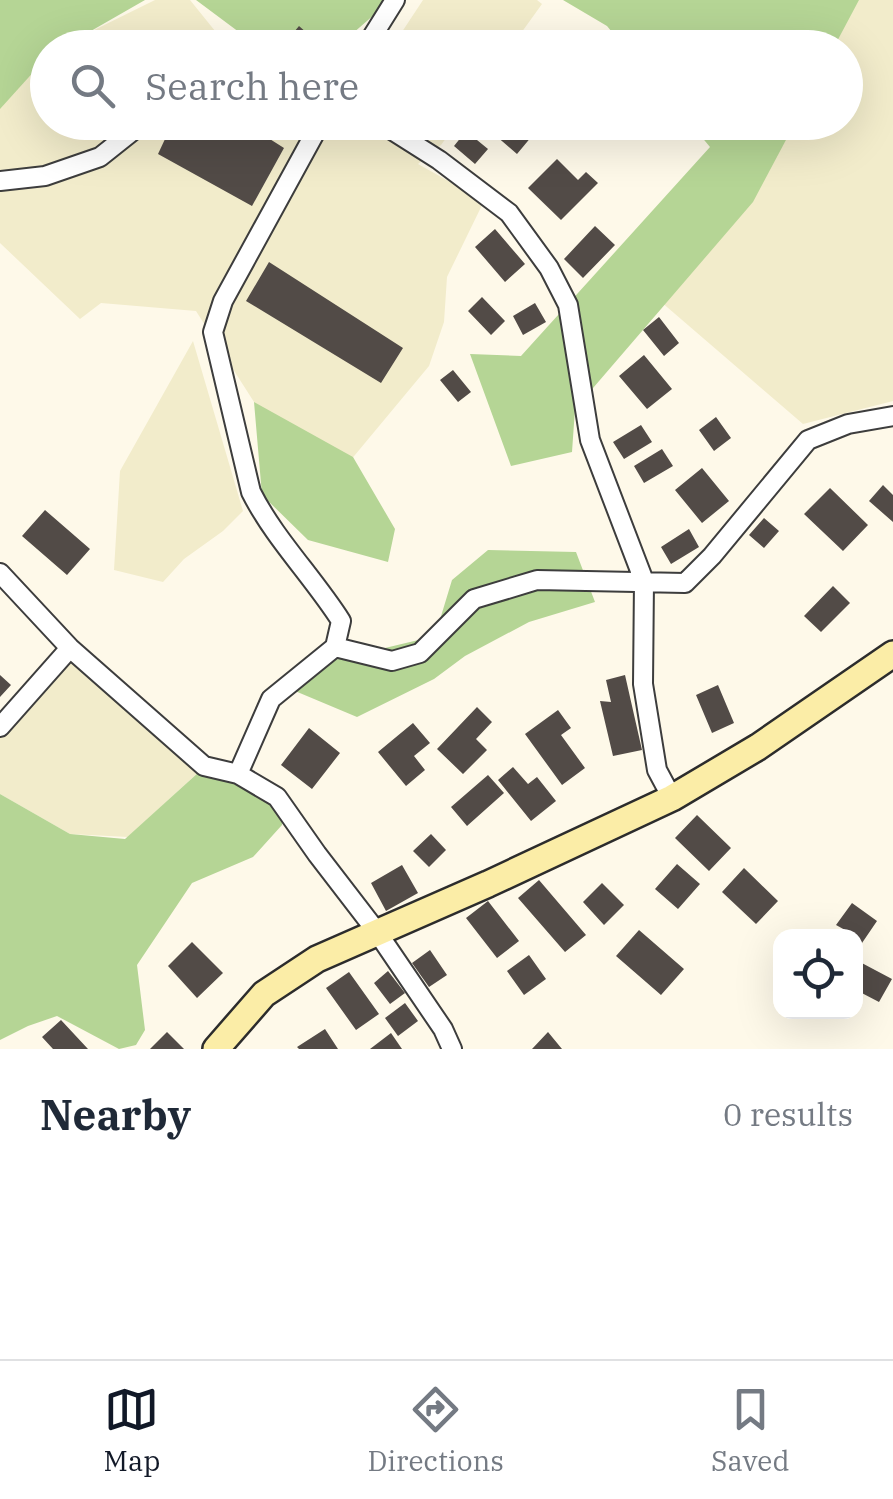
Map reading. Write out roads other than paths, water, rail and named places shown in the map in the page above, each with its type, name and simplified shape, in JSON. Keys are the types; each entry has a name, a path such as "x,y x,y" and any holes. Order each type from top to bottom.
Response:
{"street":[{"path":"377,30 395,0"},
{"path":"0,181 45,176 100,158 122,140"},
{"path":"238,774 271,699 334,647 341,621 262,514 251,492 213,332 223,301 311,140"},
{"path":"408,140 509,213 549,268 568,305 590,440 644,581 643,684 656,770 672,798"},
{"path":"334,647 392,661 420,652 474,599 537,580 685,583 808,440 848,424 893,416"},
{"path":"0,573 70,648 204,766 238,774 278,797 444,1029 452,1049"},
{"path":"0,727 70,648"},
{"path":"216,1049 264,994 317,959 672,798 758,747 893,654"}]}
